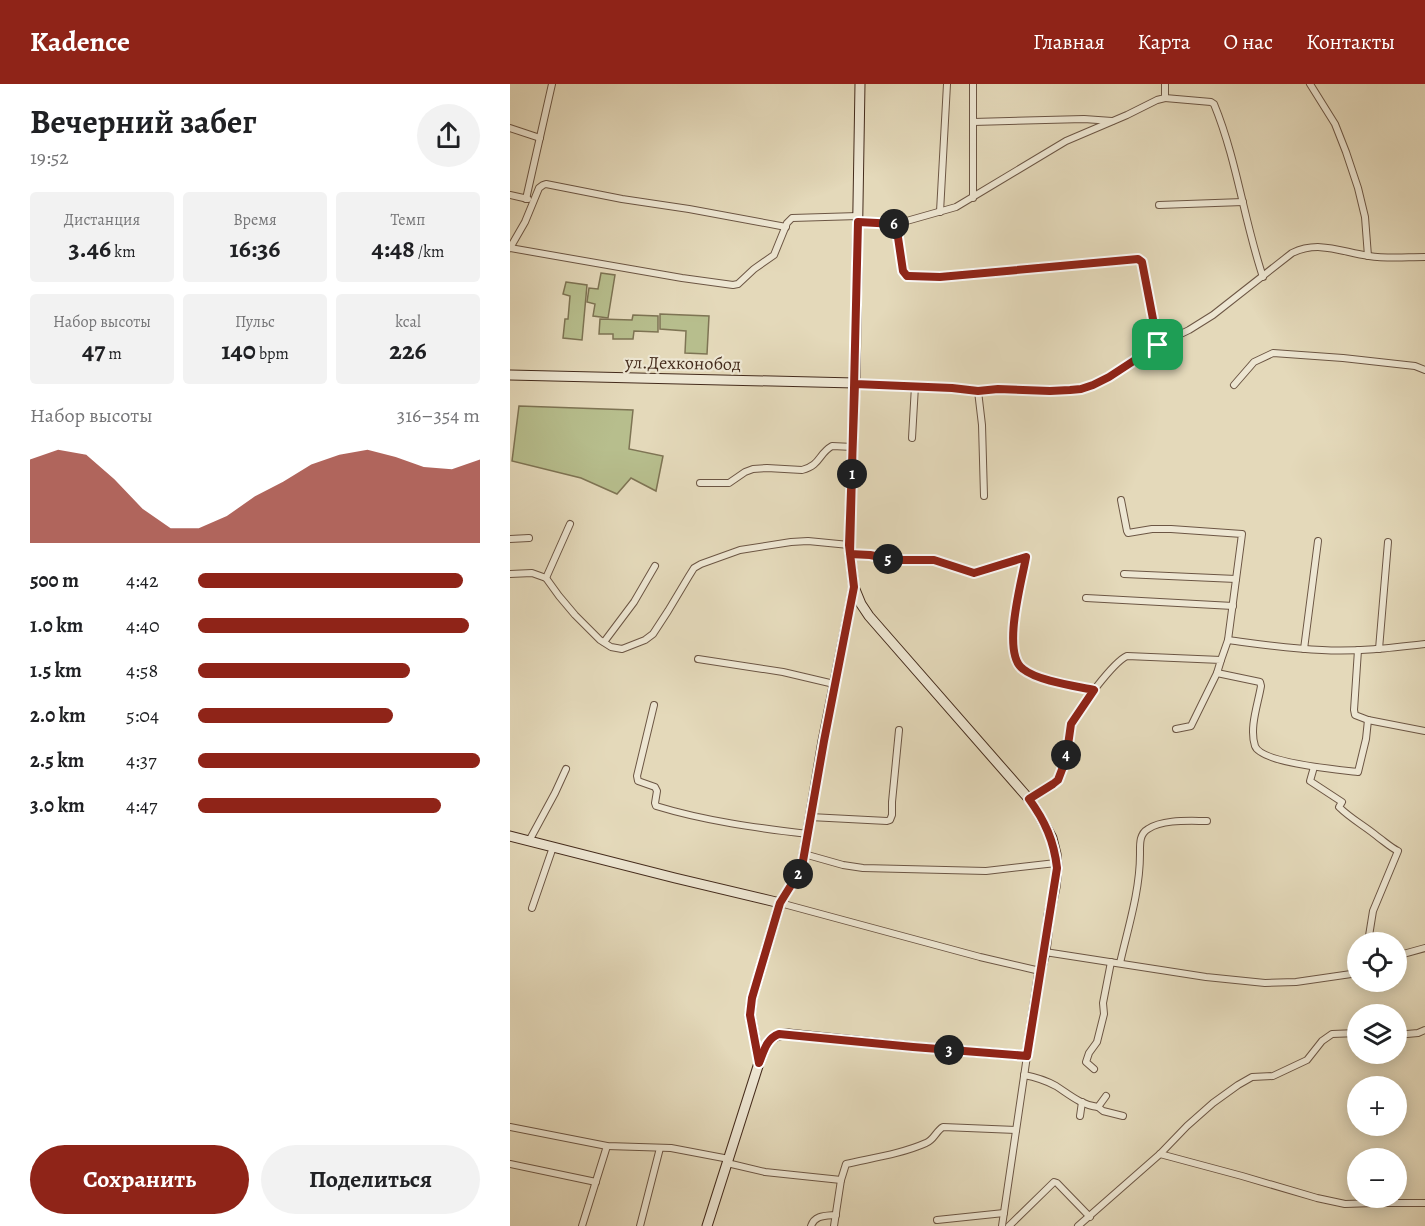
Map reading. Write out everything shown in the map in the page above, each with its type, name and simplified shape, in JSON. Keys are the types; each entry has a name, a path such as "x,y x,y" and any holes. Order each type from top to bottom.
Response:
{"main road":[{"path":"708,1226 759,1063 772,1037 779,1034 1027,1056 1055,887 1056,863 1052,838 1036,809 869,616 854,587 850,549 860,84"},
{"name":"ул.Дехконобод","path":"510,375 855,384"},
{"path":"759,1063 750,1015 752,998 780,903 798,874 804,854 834,684 854,587"},
{"path":"510,836 780,903"}],"street":[{"path":"526,199 552,84"},
{"path":"940,212 947,84"},
{"path":"973,84 973,198"},
{"path":"1165,84 1165,98"},
{"path":"1310,84 1335,124 1346,152 1365,218 1368,256"},
{"path":"786,227 543,184 510,248 682,278 738,284 774,255 786,227 787,223 792,218 858,219 896,224 956,207 1066,141 1165,98 1214,104 1224,132 1254,251 1263,277"},
{"path":"973,122 1084,119 1113,121"},
{"path":"510,128 540,138"},
{"path":"510,195 534,200"},
{"path":"1159,205 1243,202"},
{"path":"896,224 903,271 907,276 940,277 1138,259 1142,262 1158,345"},
{"path":"855,384 978,391 1081,389 1109,377 1158,345 1213,315 1292,254 1306,248 1332,248 1368,256 1425,257"},
{"path":"1234,385 1254,362 1273,353 1415,366 1425,370"},
{"path":"912,438 915,387"},
{"path":"978,391 982,424 984,496"},
{"path":"700,483 729,483 753,469 802,470 817,463 829,447 853,447"},
{"path":"1121,500 1128,533 1171,529 1242,534 1228,640 1217,673 1191,726 1176,729"},
{"path":"546,578 570,524"},
{"path":"510,538 529,538"},
{"path":"1304,649 1318,541"},
{"path":"510,574 532,573 546,578 575,615 604,642 611,647 622,649 652,634 694,568 740,550 791,542 808,542 896,560 934,560 974,573 1026,557 1012,642 1020,668 1038,676 1094,690"},
{"path":"1379,648 1388,542"},
{"path":"604,642 634,602 655,566"},
{"path":"1124,574 1236,579"},
{"path":"1086,598 1233,606"},
{"path":"1228,640 1322,651 1425,644"},
{"path":"1358,650 1355,715 1368,720 1425,731"},
{"path":"1029,799 1058,780 1066,759 1071,724 1094,690 1126,656 1221,660"},
{"path":"698,659 783,672 834,684"},
{"path":"1217,673 1261,683 1253,724 1255,748 1259,753 1285,762 1358,772 1368,720"},
{"path":"654,705 637,776 638,781 655,787 657,790 656,806 719,821 808,834"},
{"path":"810,818 890,820 899,730"},
{"path":"1314,766 1310,781 1342,802 1339,807 1348,815 1398,851 1375,905 1370,932"},
{"path":"529,841 566,769"},
{"path":"1120,963 1137,886 1140,844 1143,834 1147,829 1178,821 1207,821"},
{"path":"532,908 553,847"},
{"path":"804,854 843,865 875,868 965,871 1056,863"},
{"path":"780,903 1040,971"},
{"path":"1407,953 1425,948"},
{"path":"1045,952 1206,977 1265,983 1296,982 1347,975"},
{"path":"1094,1069 1086,1062 1089,1053 1098,1042 1104,1014 1102,1003 1111,962"},
{"path":"1407,1034 1425,1030"},
{"path":"1078,1226 1160,1154 1213,1103 1238,1084 1252,1077 1273,1076 1307,1060 1322,1041 1332,1034 1347,1033"},
{"path":"1002,1226 1027,1056"},
{"path":"1024,1075 1037,1077 1082,1102 1123,1116"},
{"path":"1098,1107 1106,1096"},
{"path":"1080,1116 1082,1102"},
{"path":"510,1127 607,1146 660,1148 702,1153 765,1172 841,1180"},
{"path":"834,1226 843,1168 846,1164 889,1155 926,1143 940,1128 1016,1130"},
{"path":"582,1226 607,1146"},
{"path":"640,1226 660,1148"},
{"path":"1160,1154 1345,1204 1425,1203"},
{"path":"510,1164 596,1182"},
{"path":"1009,1226 1054,1182 1090,1217"},
{"path":"938,1220 1004,1213"},
{"path":"811,1226 816,1218 836,1215"}],"green space":[{"path":"601,273 615,275 608,318 593,316 595,304 587,302 589,288 598,289"},
{"path":"566,282 587,285 582,340 563,338 565,319 568,319 570,296 563,294"},
{"path":"660,314 709,316 707,354 685,353 686,331 660,329"},
{"path":"633,315 658,316 658,332 634,331 633,339 613,339 613,334 599,334 600,319 632,320"},
{"path":"519,406 633,410 629,449 663,456 656,491 631,478 617,494 581,478 512,461"}],"route":[{"path":"1158,345 1109,377 1081,389 978,391 855,384 849,545 850,554 854,587 834,684 803,861 798,874 780,903 752,998 750,1015 759,1063 767,1043 779,1034 1027,1056 1057,868 1052,838 1029,799 1058,780 1066,759 1071,724 1094,690 1038,676 1020,668 1012,642 1026,557 974,573 934,560 896,560 850,554 849,545 858,222 896,224 903,271 907,276 940,277 1138,259 1142,262 1158,345"}]}
